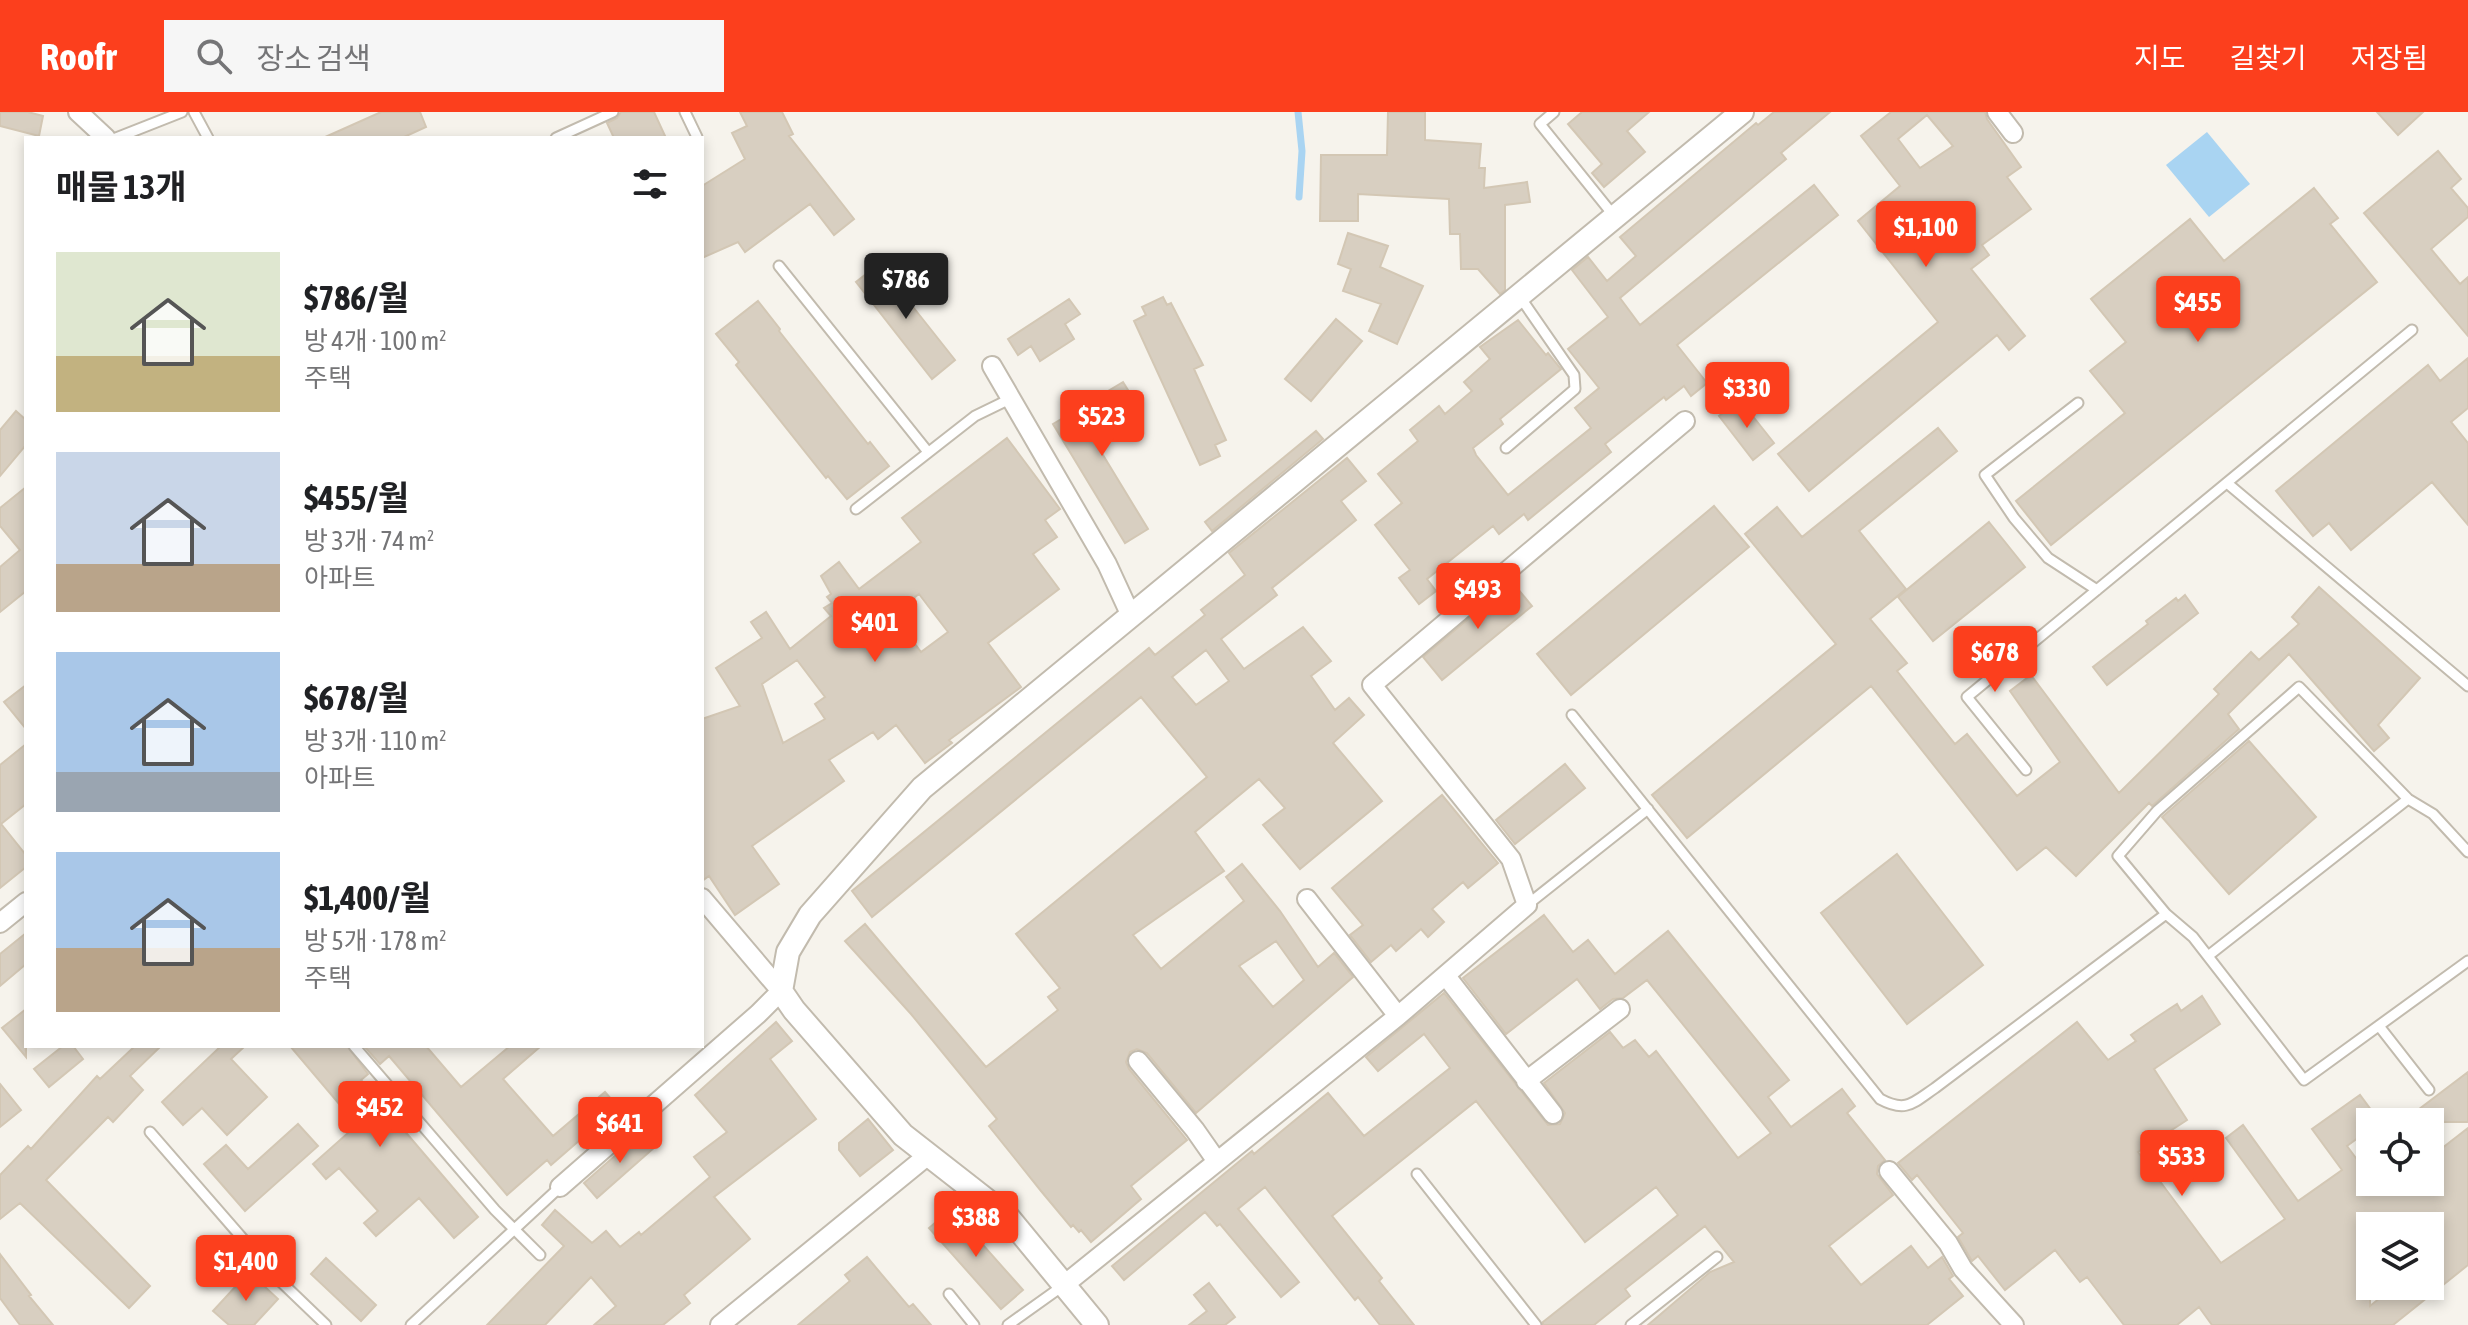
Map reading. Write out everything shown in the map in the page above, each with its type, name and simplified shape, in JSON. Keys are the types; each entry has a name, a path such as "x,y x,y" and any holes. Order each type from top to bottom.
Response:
{"street":[{"path":"78,112 104,136"},
{"path":"560,1187 781,991 788,952 810,915 922,788 1742,112"},
{"path":"1997,112 2013,133"},
{"path":"992,366 1107,564 1131,616"},
{"path":"1064,1285 1398,1016 1527,905 1511,859 1372,685 1685,421"},
{"path":"1307,899 1398,1016"},
{"path":"704,900 903,1135 1008,1217 1097,1325"},
{"path":"0,923 24,904"},
{"path":"1446,976 1553,1114"},
{"path":"1526,1081 1620,1009"},
{"path":"1138,1061 1216,1160"},
{"path":"720,1325 927,1156"},
{"path":"1889,1171 1948,1243 1963,1269 2014,1325"}],"lane":[{"path":"121,136 182,112"},
{"path":"194,112 207,136"},
{"path":"560,136 613,112"},
{"path":"685,112 697,136"},
{"path":"1554,112 1540,124 1614,216"},
{"path":"779,266 928,452"},
{"path":"1506,448 1575,389 1574,375 1518,295"},
{"path":"2026,770 1967,697 2412,330"},
{"path":"856,509 975,416 1012,398"},
{"path":"2078,403 1985,475 2014,518 2048,558 2097,590"},
{"path":"2227,483 2468,686"},
{"path":"2468,852 2433,814 2408,799 2299,687 2157,811 2118,856 2166,914 2193,937 2304,1080 2468,961"},
{"path":"1572,715 1880,1099 1895,1107 1909,1106 1935,1088 2166,914"},
{"path":"2208,956 2408,799"},
{"path":"1527,905 1648,809"},
{"path":"2379,1026 2429,1090"},
{"path":"356,1048 495,1210 540,1255"},
{"path":"150,1132 276,1277 326,1325"},
{"path":"1417,1174 1536,1325"},
{"path":"411,1325 560,1187"},
{"path":"1631,1325 1717,1257"},
{"path":"1008,1325 1064,1285"},
{"path":"949,1294 974,1325"}],"water":[{"path":"2207,132 2250,184 2209,217 2166,165"}],"building":[{"path":"0,112 28,112 43,116 39,136 0,126"},
{"path":"381,112 420,112 426,127 406,136 327,136"},
{"path":"621,112 654,112 665,136 613,136 607,123"},
{"path":"740,112 782,112 793,134 789,136 854,219 834,235 810,204 745,252 738,242 704,257 704,185 745,159 732,133 747,126"},
{"path":"1388,112 1425,112 1425,140 1481,144 1479,168 1485,168 1484,188 1527,182 1530,202 1505,205 1505,290 1500,294 1478,269 1461,269 1460,234 1450,234 1449,199 1358,194 1358,221 1320,221 1321,155 1387,155"},
{"path":"1582,112 1649,112 1627,131 1645,152 1604,187 1592,173 1602,164 1568,124"},
{"path":"1774,112 1830,112 1781,153 1786,159 1620,298 1640,325 1814,185 1838,215 1677,345 1707,383 1691,396 1684,386 1666,400 1664,397 1605,444 1611,452 1528,520 1524,514 1499,534 1493,526 1427,579 1436,591 1419,604 1399,578 1410,570 1375,525 1402,503 1378,474 1418,441 1410,430 1439,406 1445,414 1472,391 1464,382 1490,359 1480,347 1518,320 1561,369 1500,419 1503,424 1473,448 1476,455 1508,495 1591,428 1575,408 1599,388 1568,349 1608,317 1572,270 1588,257 1607,281 1636,256 1620,237 1756,123 1758,125"},
{"path":"1891,112 1985,112 2021,167 2007,177 2031,209 1982,245 1989,255 1971,269 2025,336 2009,350 1997,335 1809,491 1778,454 1938,322 1858,221 1900,186 1861,136","holes":["1927,115 1953,146 1920,168 1898,139"]},
{"path":"2377,112 2423,112 2398,135"},
{"path":"2438,151 2461,179 2451,188 2468,208 2468,217 2431,249 2460,284 2468,277 2468,336 2364,213"},
{"path":"2314,188 2338,218 2330,224 2377,282 2051,545 2016,501 2125,413 2090,371 2126,342 2091,299 2190,219 2224,261"},
{"path":"1348,233 1388,246 1380,267 1423,286 1397,344 1369,331 1381,304 1343,291 1351,269 1338,264"},
{"path":"879,264 955,360 932,379 856,282"},
{"path":"1163,297 1167,305 1171,303 1203,365 1194,369 1226,440 1215,445 1220,456 1200,465 1134,321 1146,315 1142,307"},
{"path":"1069,299 1080,314 1065,324 1074,339 1040,361 1031,346 1018,355 1008,339"},
{"path":"758,301 868,444 870,442 889,466 847,499 828,476 826,478 736,365 739,362 716,334"},
{"path":"1336,319 1362,341 1311,401 1285,379"},
{"path":"2468,358 2468,408 2451,422 2468,443 2468,525 2432,482 2351,550 2329,523 2313,536 2276,491 2428,365 2440,381"},
{"path":"1123,382 1136,403 1089,432 1148,529 1125,543 1053,424"},
{"path":"1740,400 1774,443 1753,460 1719,416"},
{"path":"16,411 24,418 24,447 0,476 0,430"},
{"path":"1938,428 1957,451 1859,531 1906,589 1870,619 1907,663 1897,671 1955,744 1967,734 2017,796 2060,762 2010,691 2031,675 2119,793 2219,694 2214,689 2251,652 2259,660 2299,624 2292,617 2319,587 2420,678 2378,725 2389,738 2374,751 2289,654 2228,714 2239,729 2152,806 2149,803 2076,876 2046,847 2017,870 1871,686 1687,838 1652,795 1836,644 1745,534 1777,507 1802,537"},
{"path":"1316,431 1323,439 1212,531 1205,522"},
{"path":"1007,438 1060,509 1045,520 1057,537 1033,554 1059,589 988,643 1021,687 949,740 952,743 925,763 896,725 878,739 873,732 829,760 844,781 752,846 779,884 735,915 709,876 704,880 704,718 740,706 716,668 762,638 751,622 766,612 790,649 831,616 824,608 832,603 827,597 831,594 821,576 839,562 859,589 921,542 902,518","holes":["919,594 948,632 921,652 893,614","797,660 825,697 815,704 825,719 783,743 762,684"]},
{"path":"1347,458 1366,481 1341,501 1356,520 1272,588 1277,595 1221,639 1244,669 1303,627 1331,661 1311,676 1335,710 1349,698 1364,715 1333,743 1382,801 1300,869 1263,825 1285,808 1259,779 1195,832 1224,871 1133,935 1161,969 1244,901 1226,877 1242,864 1280,911 1318,967 1334,953 1353,977 1196,1113 1147,1053 1137,1049 1130,1052 1126,1062 1129,1069 1187,1140 1131,1186 1141,1199 1091,1242 1081,1230 1079,1232 1073,1225 1071,1227 1041,1191 989,1126 997,1119 911,1014 845,941 865,924 986,1067 1058,1010 1048,997 1060,988 1016,934 1207,777 1141,697 872,917 852,891 1149,648 1155,655 1205,615 1201,610 1245,575 1229,553","holes":["1206,650 1229,681 1196,705 1172,677","1276,941 1304,980 1273,1007 1239,966"]},
{"path":"24,489 24,593 0,612 0,567 20,550 0,526 0,508"},
{"path":"1714,506 1749,547 1571,695 1537,654"},
{"path":"1989,522 2025,567 1933,641 1898,597"},
{"path":"1512,582 1532,606 1442,680 1423,657"},
{"path":"2185,595 2198,613 2107,685 2093,667 2148,624 2146,621 2176,598 2178,601"},
{"path":"24,687 24,727 4,702"},
{"path":"2249,741 2316,817 2229,894 2162,817"},
{"path":"24,746 24,806 1,824 24,853 24,869 0,888 0,765"},
{"path":"1565,764 1585,788 1515,844 1496,820"},
{"path":"1442,795 1498,863 1468,888 1463,882 1432,909 1444,922 1428,937 1421,929 1396,951 1391,945 1371,962 1350,935 1363,925 1332,888"},
{"path":"1897,854 1983,965 1907,1024 1821,913"},
{"path":"1544,915 1573,952 1588,940 1615,974 1668,931 1789,1080 1768,1097 1791,1127 1842,1089 1855,1106 1847,1113 1885,1160 1878,1166 1877,1174 1893,1195 1829,1246 1861,1285 1911,1246 1928,1268 1942,1257 1953,1276 1949,1279 1963,1296 1927,1325 1648,1325 1710,1272 1734,1262 1705,1226 1625,1289 1630,1296 1594,1325 1543,1325 1678,1215 1656,1187 1585,1242 1476,1101 1332,1216 1382,1278 1379,1281 1414,1325 1380,1325 1358,1297 1355,1300 1265,1187 1238,1209 1299,1282 1281,1297 1220,1224 1217,1226 1205,1212 1124,1280 1112,1266 1328,1093 1364,1136 1450,1068 1424,1034 1378,1071 1366,1057 1444,993 1548,1125 1560,1124 1565,1113 1544,1083 1610,1032 1623,1048 1635,1040 1649,1057 1656,1051 1738,1158 1771,1133 1647,980 1623,998 1613,999 1600,1009 1577,979 1506,1034 1463,978"},
{"path":"24,935 24,966 0,986 0,954"},
{"path":"2202,996 2220,1024 2154,1069 2187,1120 2138,1152 2221,1263 2285,1219 2226,1138 2243,1125 2298,1201 2342,1170 2312,1129 2360,1095 2370,1108 2356,1108 2356,1139 2347,1146 2356,1158 2356,1196 2444,1196 2444,1147 2468,1128 2468,1265 2444,1284 2444,1212 2356,1212 2356,1300 2370,1300 2370,1306 2378,1300 2424,1300 2393,1325 2212,1325 2199,1307 2177,1325 2124,1325 2087,1277 2080,1282 2055,1250 2005,1290 1978,1256 1972,1261 1958,1237 1963,1233 1917,1175 1912,1180 1898,1163 2077,1022 2108,1060 2136,1041 2131,1035 2177,1004 2181,1011"},
{"path":"24,1011 26,1057 2,1028"},
{"path":"776,1022 792,1041 770,1059 816,1119 714,1197 750,1239 684,1295 690,1303 663,1325 594,1325 616,1306 591,1277 545,1325 487,1325 564,1246 542,1225 555,1210 592,1243 606,1231 620,1247 639,1232 641,1235 710,1177 694,1157 727,1132 695,1095"},
{"path":"60,1048 75,1048 83,1059 49,1087 34,1069"},
{"path":"133,1048 159,1048 130,1076 143,1090 113,1122 108,1117 46,1180 150,1286 129,1308 20,1203 0,1219 0,1175 28,1146 31,1149 97,1076 100,1079"},
{"path":"219,1048 243,1048 231,1059 267,1097 227,1135 202,1108 183,1125 162,1102"},
{"path":"292,1048 348,1048 368,1074 361,1080 478,1217 454,1238 419,1198 376,1236 364,1223 378,1211 339,1168 326,1179 313,1164 357,1125"},
{"path":"366,1048 428,1048 461,1087 508,1048 539,1048 503,1079 553,1136 605,1092 618,1107 551,1165 547,1160 507,1195 389,1056 380,1064"},
{"path":"2468,1072 2468,1122 2444,1122 2444,1108 2420,1108"},
{"path":"0,1084 21,1110 0,1127"},
{"path":"868,1119 893,1150 860,1176 839,1150 839,1143"},
{"path":"298,1124 318,1146 245,1211 204,1164 226,1145 248,1169"},
{"path":"642,1132 655,1147 597,1198 584,1183"},
{"path":"951,1209 1023,1290 1001,1309 929,1228"},
{"path":"0,1254 53,1325 20,1325 0,1298"},
{"path":"867,1257 909,1307 913,1304 931,1325 798,1325 850,1281 845,1275"},
{"path":"326,1258 376,1305 361,1321 311,1274"},
{"path":"249,1272 278,1299 254,1325 229,1325 213,1311"},
{"path":"1209,1283 1235,1317 1225,1325 1189,1325 1207,1311 1194,1295"}],"waterway":[{"path":"1298,112 1302,151 1299,197"}]}
